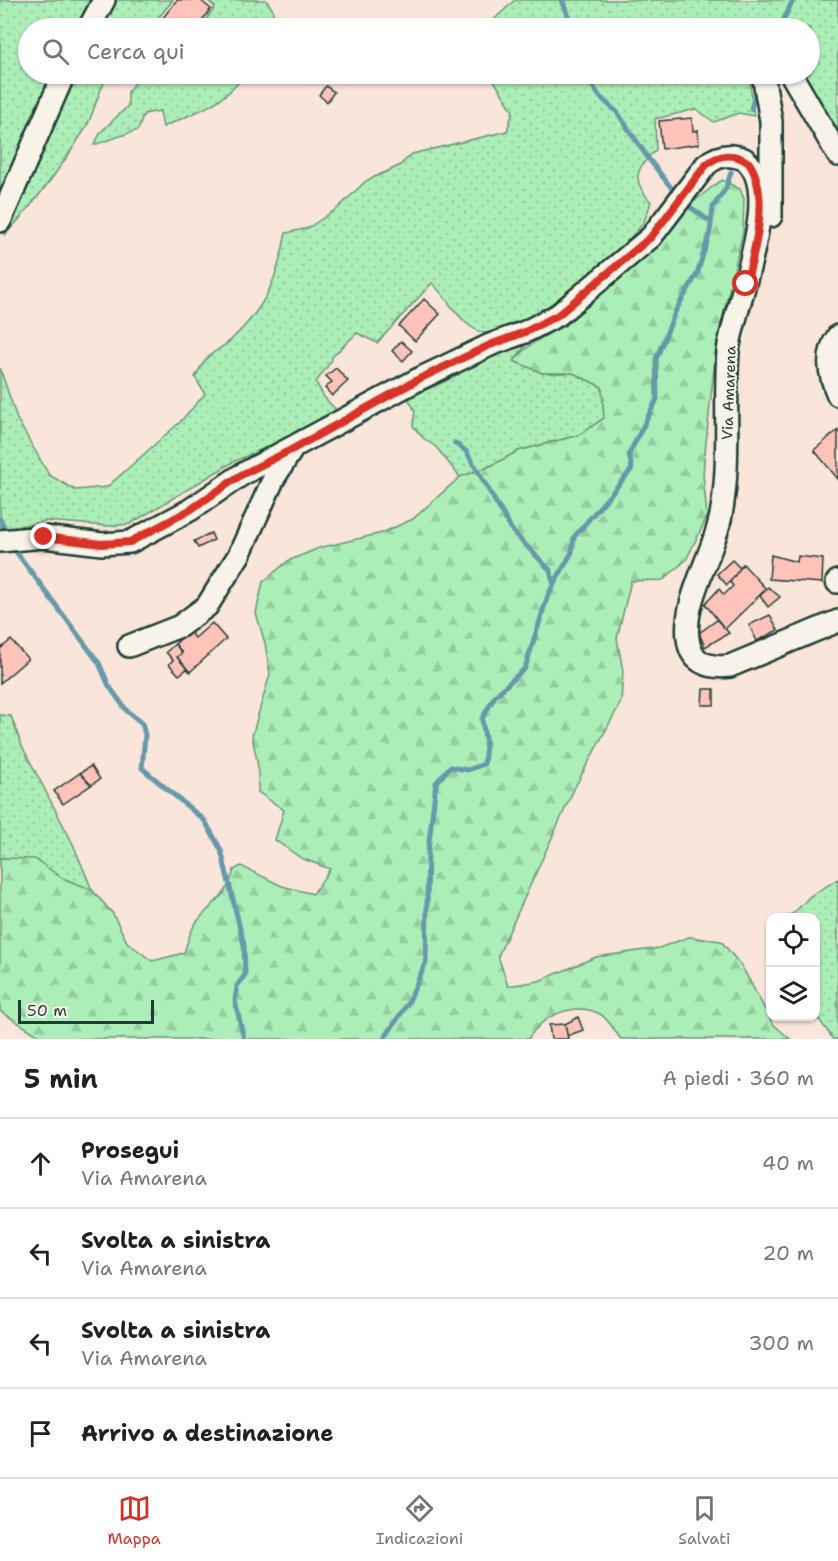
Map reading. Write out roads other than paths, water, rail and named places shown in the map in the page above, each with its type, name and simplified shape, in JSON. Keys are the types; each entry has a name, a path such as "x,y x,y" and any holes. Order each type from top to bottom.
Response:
{"street":[{"path":"94,18 104,0"},
{"path":"0,221 60,84"},
{"path":"746,284 754,282 764,261 771,217 771,122 765,84"},
{"path":"797,84 838,155"},
{"name":"Via Amarena","path":"0,541 44,537 102,544 130,542 190,510 241,475 419,379 558,315 651,237 706,165 717,157 727,155 749,163 757,181 756,247 728,350 725,495 721,519 692,606 688,628 690,646 696,659 702,664 711,667 730,666 838,621"},
{"path":"838,336 832,345 829,363 831,378 838,395"},
{"path":"129,646 180,626 207,606 239,555 274,478 291,450"}],"waterway":[{"path":"562,0 569,18"},
{"path":"785,18 793,0"},
{"path":"592,84 600,97 617,112 648,158 677,195"},
{"path":"751,109 757,87"},
{"path":"384,1039 408,1003 426,962 428,850 436,783 450,767 468,770 484,764 486,744 482,719 495,696 525,668 548,595 572,552 574,537 632,469 629,454 657,399 656,359 676,310 697,274 710,232 713,207 726,188 731,172"},
{"path":"683,202 711,222"},
{"path":"455,443 466,451 513,532 550,570 553,582"},
{"path":"0,519 9,536"},
{"path":"11,545 99,663 109,686 127,711 142,723 145,735 142,768 205,821 221,850 244,945 245,975 237,986 235,1001 244,1039"}]}
